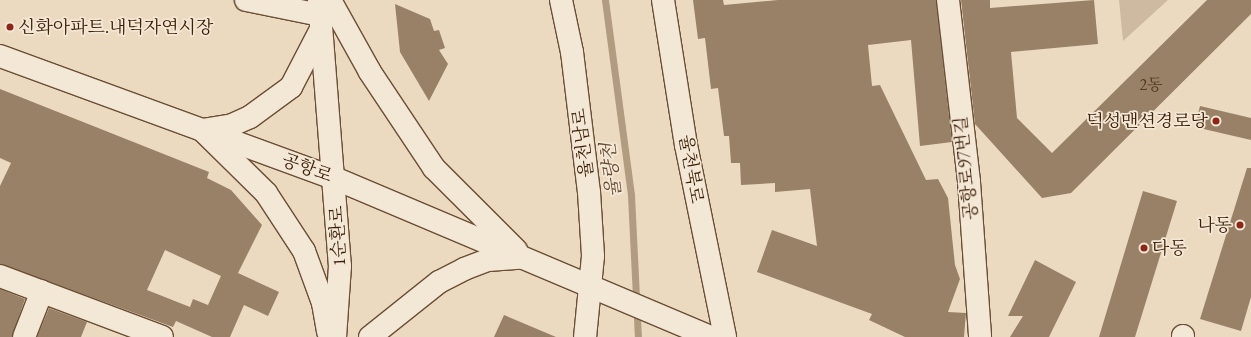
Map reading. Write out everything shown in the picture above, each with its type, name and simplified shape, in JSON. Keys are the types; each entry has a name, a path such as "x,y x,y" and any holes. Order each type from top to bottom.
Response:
{"street":[{"path":"246,0 322,11 370,72 434,168 524,258"},
{"name":"율천남로","path":"562,0 572,52 600,290 585,337"},
{"name":"율천북로","path":"663,0 686,145 725,337"},
{"name":"공항로97번길","path":"948,0 969,182 980,337"},
{"path":"202,130 232,125 250,117 291,87 322,11"},
{"name":"1순환로","path":"322,11 340,266 335,337"},
{"name":"공항로","path":"0,56 334,178 705,334"},
{"path":"202,130 266,193 304,251 323,303 327,337"},
{"path":"370,337 439,282 464,269 488,260 524,258"},
{"path":"0,276 162,337"},
{"path":"24,337 42,291"}],"shaded area":[{"path":"1119,0 1168,0 1123,41"}],"building":[{"path":"693,0 723,0 724,5 778,0 936,0 952,142 920,146 911,40 868,45 872,86 880,85 926,180 938,179 948,198 955,265 960,279 948,312 966,313 964,337 905,337 869,320 872,314 757,272 772,230 817,246 810,189 775,192 775,183 741,185 740,163 731,163 729,136 724,136 718,88 711,89 705,38 698,39"},
{"path":"961,0 990,0 990,8 1094,0 1098,44 1011,52 1017,118 1052,153 1207,0 1251,0 1251,14 1071,193 1042,198 975,124"},
{"path":"395,4 430,19 434,31 439,30 445,48 439,50 448,64 429,101 400,52"},
{"path":"0,89 209,172 207,178 231,190 262,225 238,273 279,292 268,316 244,305 230,337 212,337 176,321 173,327 0,264 0,186 11,163 0,158","holes":["165,250 221,276 208,305 193,299 190,307 147,290"]},
{"name":"덕성맨션경로당","path":"1200,106 1251,118 1251,140 1195,127"},
{"name":"나동","path":"1247,168 1251,168 1251,297 1241,331 1200,319"},
{"name":"다동","path":"1143,191 1177,201 1135,337 1099,337"},
{"path":"1035,260 1076,282 1049,337 1010,337 1023,316 1008,316"},
{"path":"0,289 25,299 12,337 0,337"},
{"path":"49,308 87,322 81,337 37,337"},
{"path":"504,315 556,337 494,337"}],"waterway":[{"name":"율량천","path":"605,0 631,195 638,337"}],"place":[{"name":"신화아파트.내덕자연시장","path":"10,27"},
{"name":"덕성맨션경로당","path":"1216,121"},
{"name":"나동","path":"1240,225"},
{"name":"다동","path":"1144,248"}]}
